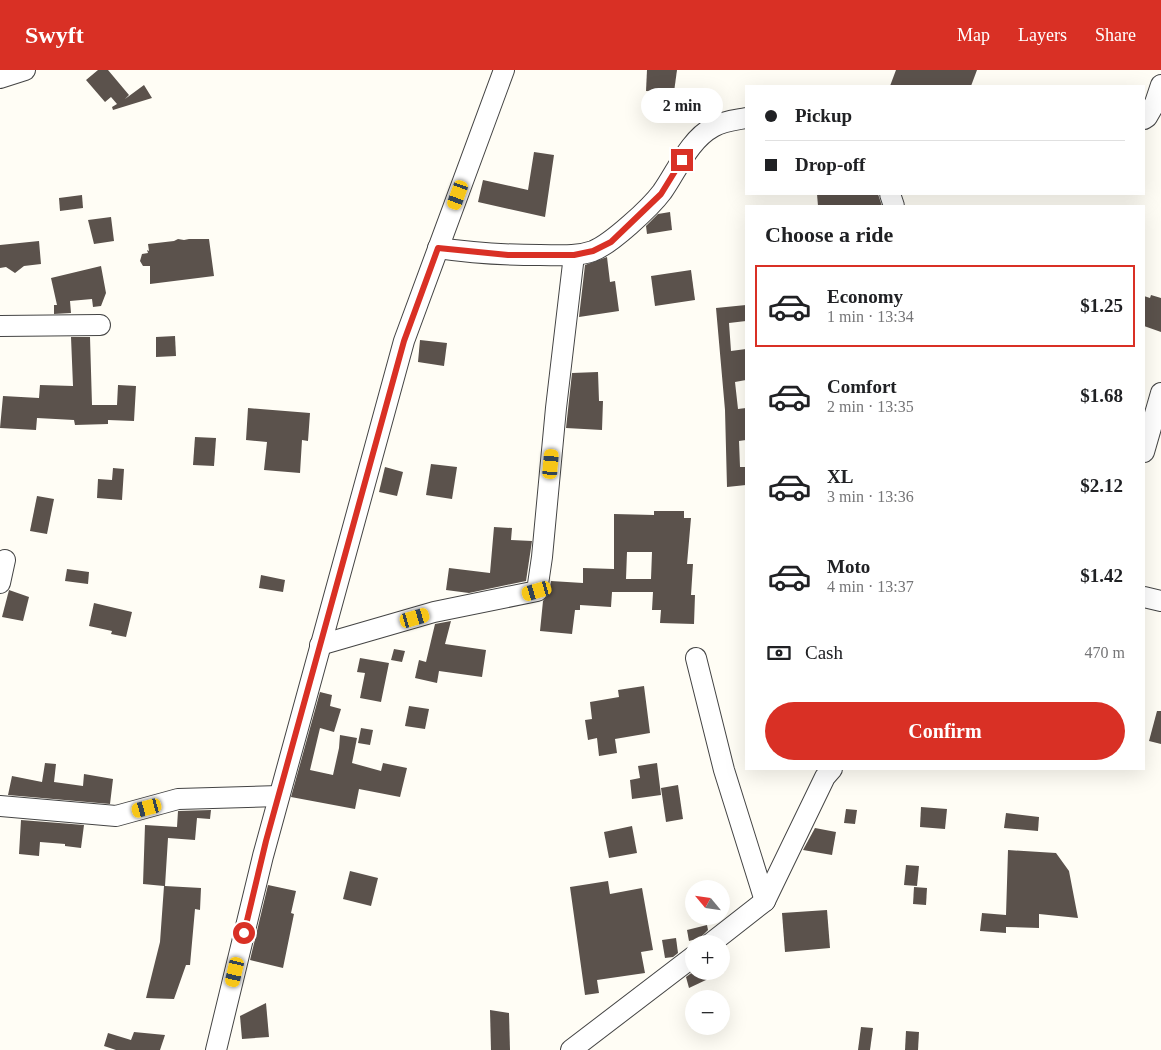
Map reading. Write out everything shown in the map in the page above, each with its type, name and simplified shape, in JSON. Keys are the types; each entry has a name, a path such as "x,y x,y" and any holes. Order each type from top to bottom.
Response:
{"street":[{"path":"0,78 25,70"},
{"path":"216,1050 260,865 404,341 504,70"},
{"path":"1145,118 1155,103 1161,85"},
{"path":"438,248 490,254 574,255 593,251 611,242 661,194 699,138 713,127 745,118"},
{"path":"320,645 434,612 537,591 574,255"},
{"path":"0,326 100,325"},
{"path":"1145,449 1161,394"},
{"path":"0,583 4,560"},
{"path":"1145,596 1161,601"},
{"path":"696,658 724,770 765,901"},
{"path":"722,935 765,901 825,777 831,770"},
{"path":"0,806 116,816 178,799 279,796"},
{"path":"571,1050 685,963"}],"building":[{"path":"98,70 108,70 129,95 125,99 144,85 152,98 113,110 112,107 117,104 111,97 105,102 86,80"},
{"path":"647,70 677,70 674,92 646,91"},
{"path":"896,70 977,70 971,85 890,85"},
{"path":"534,152 554,155 545,217 478,202 483,180 528,190"},
{"path":"82,195 83,208 60,211 59,198"},
{"path":"817,195 878,195 882,205 818,205"},
{"path":"670,212 672,230 647,234 646,226 658,214"},
{"path":"111,217 114,241 94,244 88,220"},
{"path":"178,239 209,239 214,276 150,284 150,266 143,266 140,261 142,254 148,253 147,250 149,251 148,244"},
{"path":"39,241 41,264 24,266 15,273 6,267 0,268 0,245"},
{"path":"607,257 610,282 615,281 619,311 579,317 585,265"},
{"path":"101,266 106,293 101,306 93,307 92,299 70,301 71,313 54,314 54,305 57,305 51,278"},
{"path":"691,270 695,300 655,306 651,276"},
{"path":"1151,295 1161,298 1161,332 1145,326 1145,296 1150,298"},
{"path":"745,305 745,321 729,323 731,351 745,349 745,380 735,382 738,409 745,408 745,440 739,441 740,467 745,467 745,485 727,487 725,410 716,308"},
{"path":"175,336 176,356 156,357 156,337"},
{"path":"71,337 90,337 92,405 117,405 118,385 136,386 134,421 108,420 108,424 75,425 74,420 37,418 36,430 0,428 3,396 39,398 40,385 73,386"},
{"path":"420,340 447,343 444,366 418,362"},
{"path":"598,372 599,401 603,401 602,430 566,428 572,373"},
{"path":"248,408 310,413 308,441 302,440 300,473 264,470 267,442 246,440"},
{"path":"195,437 216,438 214,466 193,465"},
{"path":"431,464 457,467 452,499 426,495"},
{"path":"385,467 403,472 397,496 379,492"},
{"path":"113,468 124,469 122,500 97,498 98,479 112,480"},
{"path":"37,496 54,499 47,534 30,531"},
{"path":"654,511 684,511 684,518 691,518 687,564 693,564 691,595 695,595 694,624 660,623 661,610 652,610 653,592 612,592 611,607 580,605 580,610 575,610 572,634 540,631 543,601 549,593 551,581 583,583 583,568 614,569 614,514 654,515","holes":["627,552 652,552 651,579 626,579"]},
{"path":"494,527 512,528 511,540 532,541 526,581 469,593 446,590 449,568 490,573"},
{"path":"67,569 89,572 88,584 65,581"},
{"path":"261,575 285,580 283,592 259,588"},
{"path":"9,590 29,597 23,621 2,617"},
{"path":"94,603 132,612 126,637 111,634 112,631 89,626"},
{"path":"451,621 445,644 486,650 482,677 439,671 437,683 415,678 419,660 426,662 435,624"},
{"path":"394,649 405,651 402,662 391,660"},
{"path":"360,658 389,663 381,702 360,698 365,673 357,672"},
{"path":"644,686 650,733 615,739 617,753 599,756 597,738 588,740 585,720 592,719 590,702 619,697 618,690"},
{"path":"320,692 332,695 330,706 341,709 334,732 320,728 310,770 333,775 340,735 357,738 352,763 381,771 383,763 407,768 400,797 359,789 355,809 291,797"},
{"path":"409,706 429,709 425,729 405,726"},
{"path":"1157,711 1161,711 1161,744 1149,741"},
{"path":"361,728 373,730 370,745 358,743"},
{"path":"45,763 56,764 54,782 83,786 84,774 113,779 110,804 8,795 12,776 42,782"},
{"path":"657,763 661,795 632,799 630,780 640,778 638,766"},
{"path":"678,785 683,819 666,822 661,788"},
{"path":"921,807 947,809 945,829 920,827"},
{"path":"846,809 857,810 855,824 844,823"},
{"path":"211,810 210,819 197,818 195,840 168,838 165,886 201,888 200,910 195,909 190,965 186,965 174,999 146,998 160,942 164,886 143,884 145,825 177,827 178,811"},
{"path":"1006,813 1039,817 1038,831 1004,828"},
{"path":"21,820 84,825 81,848 65,846 65,844 40,842 39,856 19,854"},
{"path":"632,826 637,853 609,858 604,832"},
{"path":"815,828 836,832 832,855 803,850"},
{"path":"1008,850 1056,853 1069,871 1078,918 1039,914 1039,928 1006,927 1006,933 980,931 982,913 1006,915"},
{"path":"906,865 919,866 917,886 904,885"},
{"path":"350,871 378,878 371,906 343,899"},
{"path":"608,881 610,894 642,888 653,950 641,952 645,973 597,980 599,993 585,995 570,887"},
{"path":"268,885 296,891 291,913 294,914 283,968 250,960"},
{"path":"914,887 927,888 926,905 913,904"},
{"path":"827,910 830,948 785,952 782,913"},
{"path":"707,925 708,930 703,935 688,935 687,930"},
{"path":"676,938 678,953 673,957 665,958 662,940"},
{"path":"687,980 706,980 689,988"},
{"path":"266,1003 269,1037 242,1039 240,1016"},
{"path":"490,1010 509,1013 510,1050 491,1050"},
{"path":"861,1027 873,1028 870,1050 858,1050"},
{"path":"906,1031 919,1032 918,1050 905,1050"},
{"path":"134,1032 165,1035 160,1050 116,1050 104,1046 108,1033 131,1040"}],"route":[{"path":"244,933 266,841 404,341 438,248 472,253 508,255 574,255 593,251 611,242 661,194 682,160"}]}
